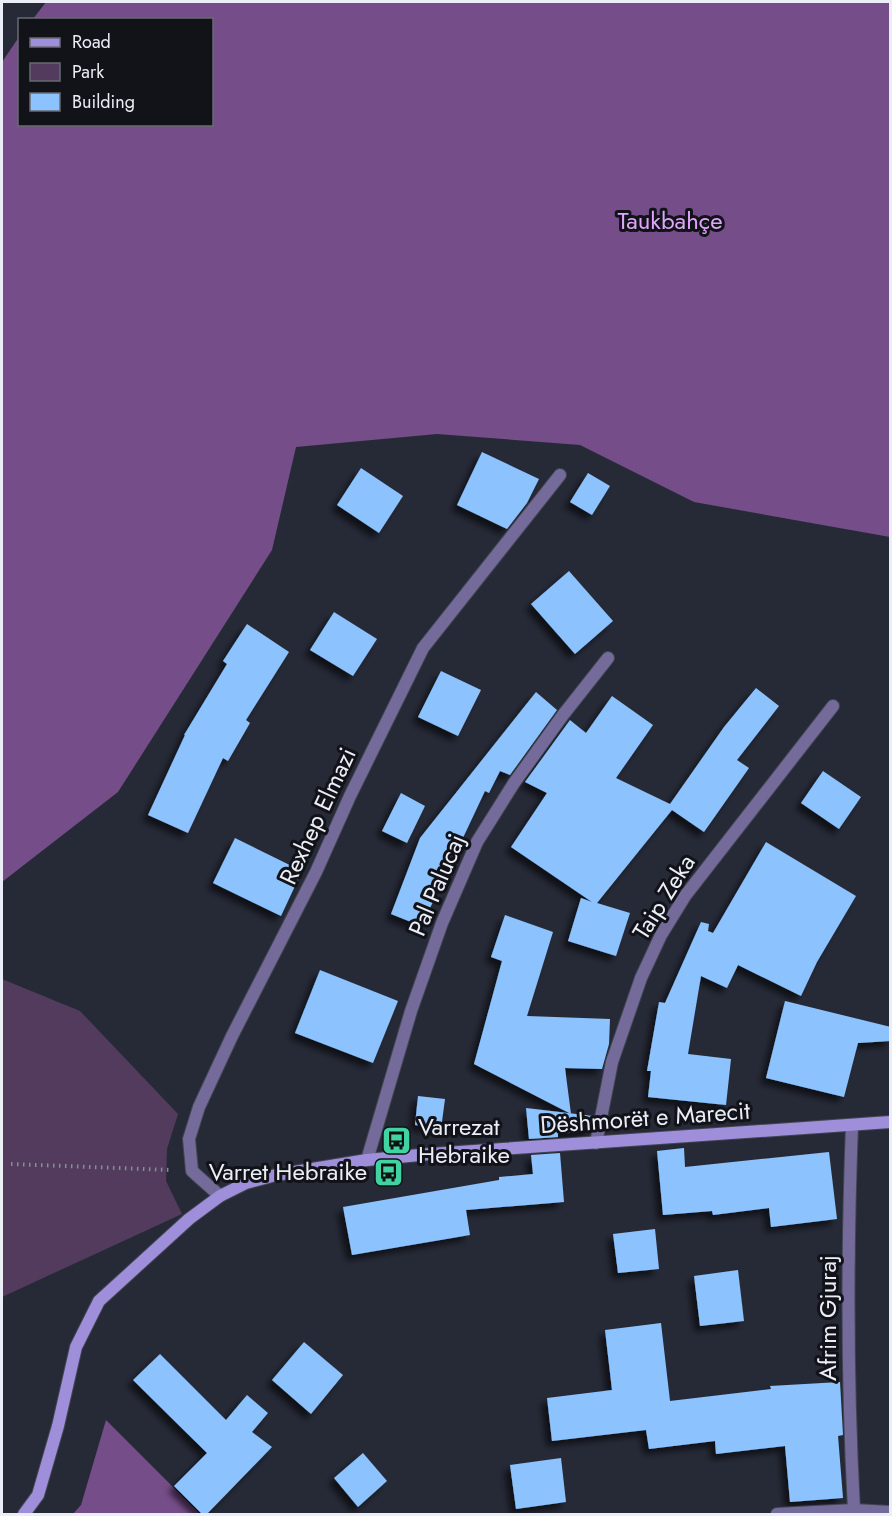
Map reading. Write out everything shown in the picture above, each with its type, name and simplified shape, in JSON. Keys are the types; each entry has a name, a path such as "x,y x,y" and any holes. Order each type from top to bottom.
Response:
{"street":[{"name":"Rexhep Elmazi","path":"192,1171 189,1139 204,1097 231,1036 316,872 350,796 423,648 560,475"},
{"name":"Pal Palucaj","path":"367,1160 411,1011 442,923 477,842 563,715 608,658"},
{"name":"Taip Zeka","path":"596,1143 612,1062 641,978 661,935 685,896 833,706"},
{"name":"Dëshmorët e Marecit","path":"24,1515 38,1495 76,1347 99,1301 189,1219 220,1196 246,1183 276,1175 367,1160 430,1154 891,1122"},
{"name":"Afrim Gjuraj","path":"852,1125 848,1237 849,1425 854,1510"},
{"path":"192,1171 220,1196"},
{"path":"777,1515 854,1510 891,1512"}],"path":[{"path":"11,1164 192,1171"}],"green space":[{"name":"Taukbahçe","path":"46,2 890,2 890,537 694,502 580,445 437,434 296,447 272,550 118,792 2,882 2,62 18,38 18,126 213,126 213,18 34,18"},
{"path":"2,979 80,1011 178,1114 167,1149 166,1181 182,1214 2,1297"},
{"path":"106,1420 200,1514 73,1514 81,1505"}],"building":[{"path":"482,452 539,479 527,503 507,529 457,505"},
{"path":"361,468 403,496 379,533 337,505"},
{"path":"588,473 610,486 592,515 570,502"},
{"path":"569,571 613,621 575,654 531,604"},
{"path":"334,612 377,639 353,676 310,650"},
{"path":"247,624 289,652 246,720 250,723 228,761 223,758 188,833 148,815 184,735 227,664 223,661"},
{"path":"441,671 481,690 458,736 418,717"},
{"path":"756,688 779,706 737,760 749,768 704,832 672,810 597,903 630,913 616,956 568,941 581,898 592,902 511,847 547,793 525,782 570,720 586,733 612,696 653,725 616,778 670,804 724,727"},
{"path":"536,692 557,710 510,775 500,771 489,793 485,791 454,857 451,855 434,900 421,926 391,914 420,838"},
{"path":"823,771 861,797 839,829 801,803"},
{"path":"401,793 425,806 407,843 382,831"},
{"path":"235,838 302,871 281,916 213,883"},
{"path":"766,842 856,896 817,962 801,996 738,965 727,988 701,976 688,1054 731,1059 726,1105 648,1097 651,1071 647,1071 659,1002 665,1003 701,922 709,924 708,931 713,933"},
{"path":"505,915 553,932 527,1016 610,1019 609,1044 602,1069 565,1068 571,1114 474,1064 502,961 491,957"},
{"path":"320,970 398,1001 373,1063 295,1033"},
{"path":"785,1001 891,1027 891,1041 858,1043 844,1097 766,1078"},
{"path":"418,1096 445,1099 441,1129 415,1125"},
{"path":"526,1108 593,1116 590,1131 529,1139"},
{"path":"684,1148 685,1167 829,1152 837,1219 771,1227 769,1208 713,1215 712,1211 663,1215 657,1151"},
{"path":"560,1153 564,1202 466,1210 470,1235 352,1255 343,1207 499,1180 499,1177 533,1174 531,1155"},
{"path":"655,1229 659,1269 618,1273 613,1234"},
{"path":"738,1270 744,1321 700,1326 694,1276"},
{"path":"661,1323 670,1401 771,1389 770,1386 840,1382 843,1435 838,1436 843,1498 790,1502 785,1446 716,1454 715,1441 649,1449 646,1430 552,1441 547,1398 612,1390 605,1330"},
{"path":"304,1342 343,1375 311,1414 272,1380"},
{"path":"160,1354 226,1420 247,1395 268,1413 252,1432 272,1447 206,1515 203,1515 174,1486 207,1453 133,1380"},
{"path":"363,1453 387,1481 358,1507 334,1478"},
{"path":"561,1458 566,1502 516,1509 510,1465"}],"place":[{"name":"Varrezat Hebraike","path":"397,1141"},
{"name":"Varret Hebraike","path":"388,1172"}]}
